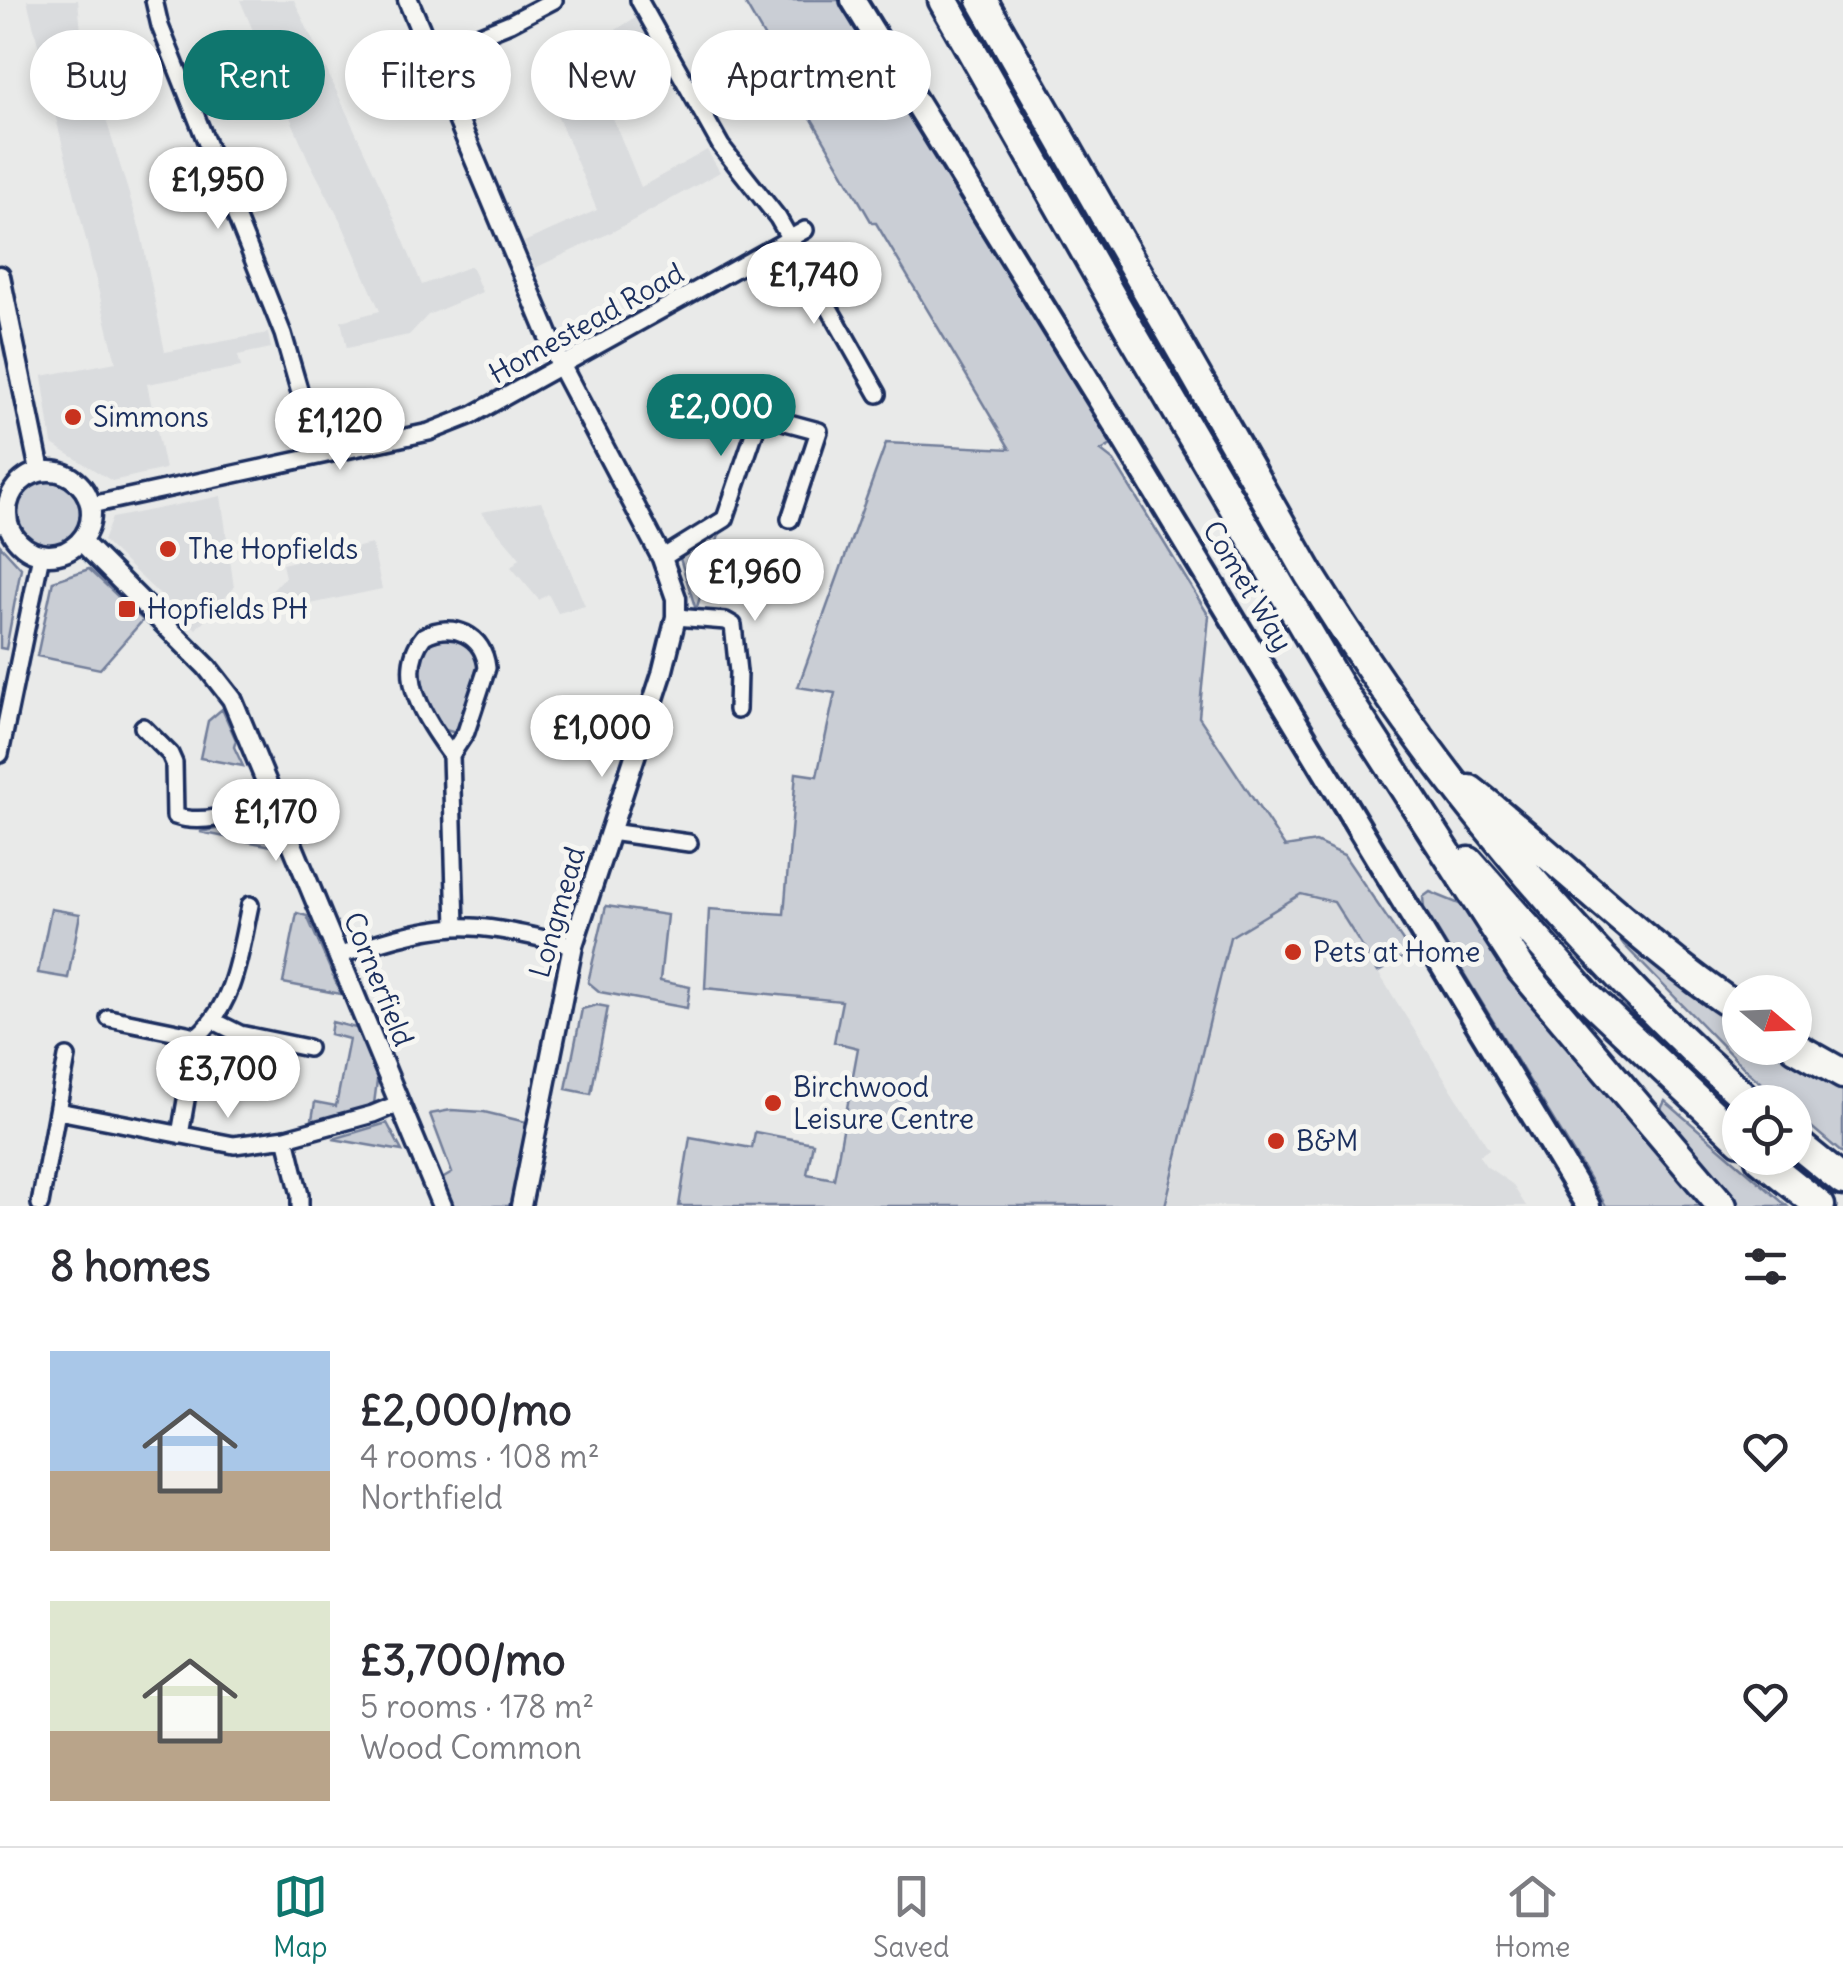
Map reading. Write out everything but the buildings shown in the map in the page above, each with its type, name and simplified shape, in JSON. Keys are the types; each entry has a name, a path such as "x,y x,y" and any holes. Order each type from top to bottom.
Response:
{"highway":[{"path":"943,0 1338,685 1522,970 1722,1206"},
{"path":"982,0 1122,240 1300,560 1352,644 1492,836 1610,969 1732,1085"},
{"path":"1338,685 1431,814 1526,930 1632,1041 1722,1124"},
{"path":"1434,761 1534,840 1618,917 1722,996"},
{"path":"1812,1056 1843,1074"},
{"path":"1812,1156 1843,1181"},
{"path":"1781,1175 1820,1206"}],"main road":[{"name":"Comet Way","path":"853,0 1114,422 1588,1206"}],"street":[{"path":"154,0 160,26 283,334 318,455"},
{"name":"Longmead","path":"408,0 420,30"},
{"path":"493,30 554,0"},
{"path":"639,0 721,146 754,184 789,238 878,394"},
{"name":"Longmead","path":"458,120 562,368 662,558 676,598 676,617 662,674 573,945 522,1206"},
{"name":"Homestead Road","path":"91,506 429,432 472,416 805,230"},
{"path":"0,276 40,471"},
{"path":"662,558 725,519 758,419 767,417 819,432 790,519"},
{"path":"53,470 78,482 91,506 90,524 81,541 70,550 42,555 20,544 4,524 10,496 17,485 40,471 53,470"},
{"name":"Cornerfield","path":"81,541 221,682 242,716 442,1206"},
{"path":"0,754 42,555"},
{"path":"676,617 726,620 733,626 738,672 736,710"},
{"path":"451,756 466,732 487,668 486,657 475,639 456,629 432,631 424,636 410,658 409,672 436,733 451,756 456,927"},
{"path":"144,728 174,763 174,816 186,820 213,818 276,802"},
{"path":"610,832 689,844"},
{"path":"180,1135 197,1036 214,1022 234,982 250,905"},
{"path":"340,955 368,944 456,927 573,945"},
{"path":"109,1018 197,1036"},
{"path":"214,1022 240,1034 308,1048"},
{"path":"40,1204 67,1057"},
{"path":"58,1112 234,1145 286,1138 373,1114 400,1102"},
{"path":"286,1138 300,1206"}],"shaded area":[{"path":"27,0 78,0 81,30 34,30"},
{"path":"240,0 294,0 308,30 253,30"},
{"path":"743,0 842,0 860,30 760,30"},
{"path":"636,17 643,30 616,30"},
{"path":"325,67 345,109 345,120 350,120 422,285 471,266 482,292 428,315 409,335 347,348 341,321 380,311 291,120 325,120"},
{"path":"57,120 106,120 141,233 165,352 268,333 271,348 238,355 241,367 147,384 165,469 112,481 52,444 42,376 116,362"},
{"path":"559,120 614,120 641,187 707,150 720,172 614,231 535,268 524,242 597,210"},
{"path":"812,120 915,120 1113,444 1101,451 1114,461 1209,616 1199,717 1285,847 1316,842 1344,855 1411,953 1378,972 1334,902 1301,894 1230,937 1165,1206 679,1206 690,1137 752,1148 755,1132 813,1143 807,1174 834,1179 858,1048 834,1042 842,1001 705,988 709,909 784,914 796,773 817,776 835,693 798,687 886,443 1010,449 876,223 872,223"},
{"path":"49,480 72,490 82,513 72,536 49,546 26,536 16,513 26,490"},
{"path":"221,496 234,588 196,629 103,541 112,518"},
{"path":"541,502 585,606 558,613 548,594 539,600 511,567 520,558 481,512"},
{"path":"719,528 720,532 696,610 679,555"},
{"path":"372,544 382,589 277,611 266,597 285,577 282,564"},
{"path":"0,545 21,568 6,649 0,648"},
{"path":"89,569 143,620 100,669 37,656 53,581"},
{"path":"455,635 468,643 478,664 475,689 456,733 442,729 424,696 416,670 420,648 433,639"},
{"path":"222,709 243,766 200,758 208,721"},
{"path":"259,821 270,824 276,847 200,832"},
{"path":"1430,892 1462,905 1539,1013 1708,1206 1606,1206 1424,908 1423,897"},
{"path":"1300,894 1334,902 1489,1149 1479,1156 1486,1166 1512,1184 1526,1206 1167,1206 1230,937"},
{"path":"606,906 667,915 660,981 690,987 687,1008 600,992 588,982"},
{"path":"51,909 80,914 68,978 38,973"},
{"path":"297,913 307,916 341,994 283,983"},
{"path":"1609,924 1722,1009 1722,1045 1624,945"},
{"path":"608,1007 591,1094 566,1089 582,1009"},
{"path":"332,1022 360,1029 378,1073 374,1104 311,1125 315,1102 336,1106 349,1039 330,1034"},
{"path":"1741,1065 1804,1065 1843,1089 1843,1154 1812,1128 1812,1085 1763,1085"},
{"path":"1665,1101 1722,1150 1722,1175 1751,1175 1787,1206 1736,1206 1658,1115"},
{"path":"451,1110 484,1112 530,1123 513,1206 449,1206 440,1184 452,1173 430,1114"},
{"path":"387,1123 402,1151 333,1139"}],"place":[{"name":"Simmons","path":"73,417"},
{"name":"The Hopfields","path":"168,549"},
{"name":"Hopfields PH","path":"127,609"},
{"name":"Pets at Home","path":"1293,952"},
{"name":"Birchwood Leisure Centre","path":"773,1103"},
{"name":"B&M","path":"1276,1141"}]}
